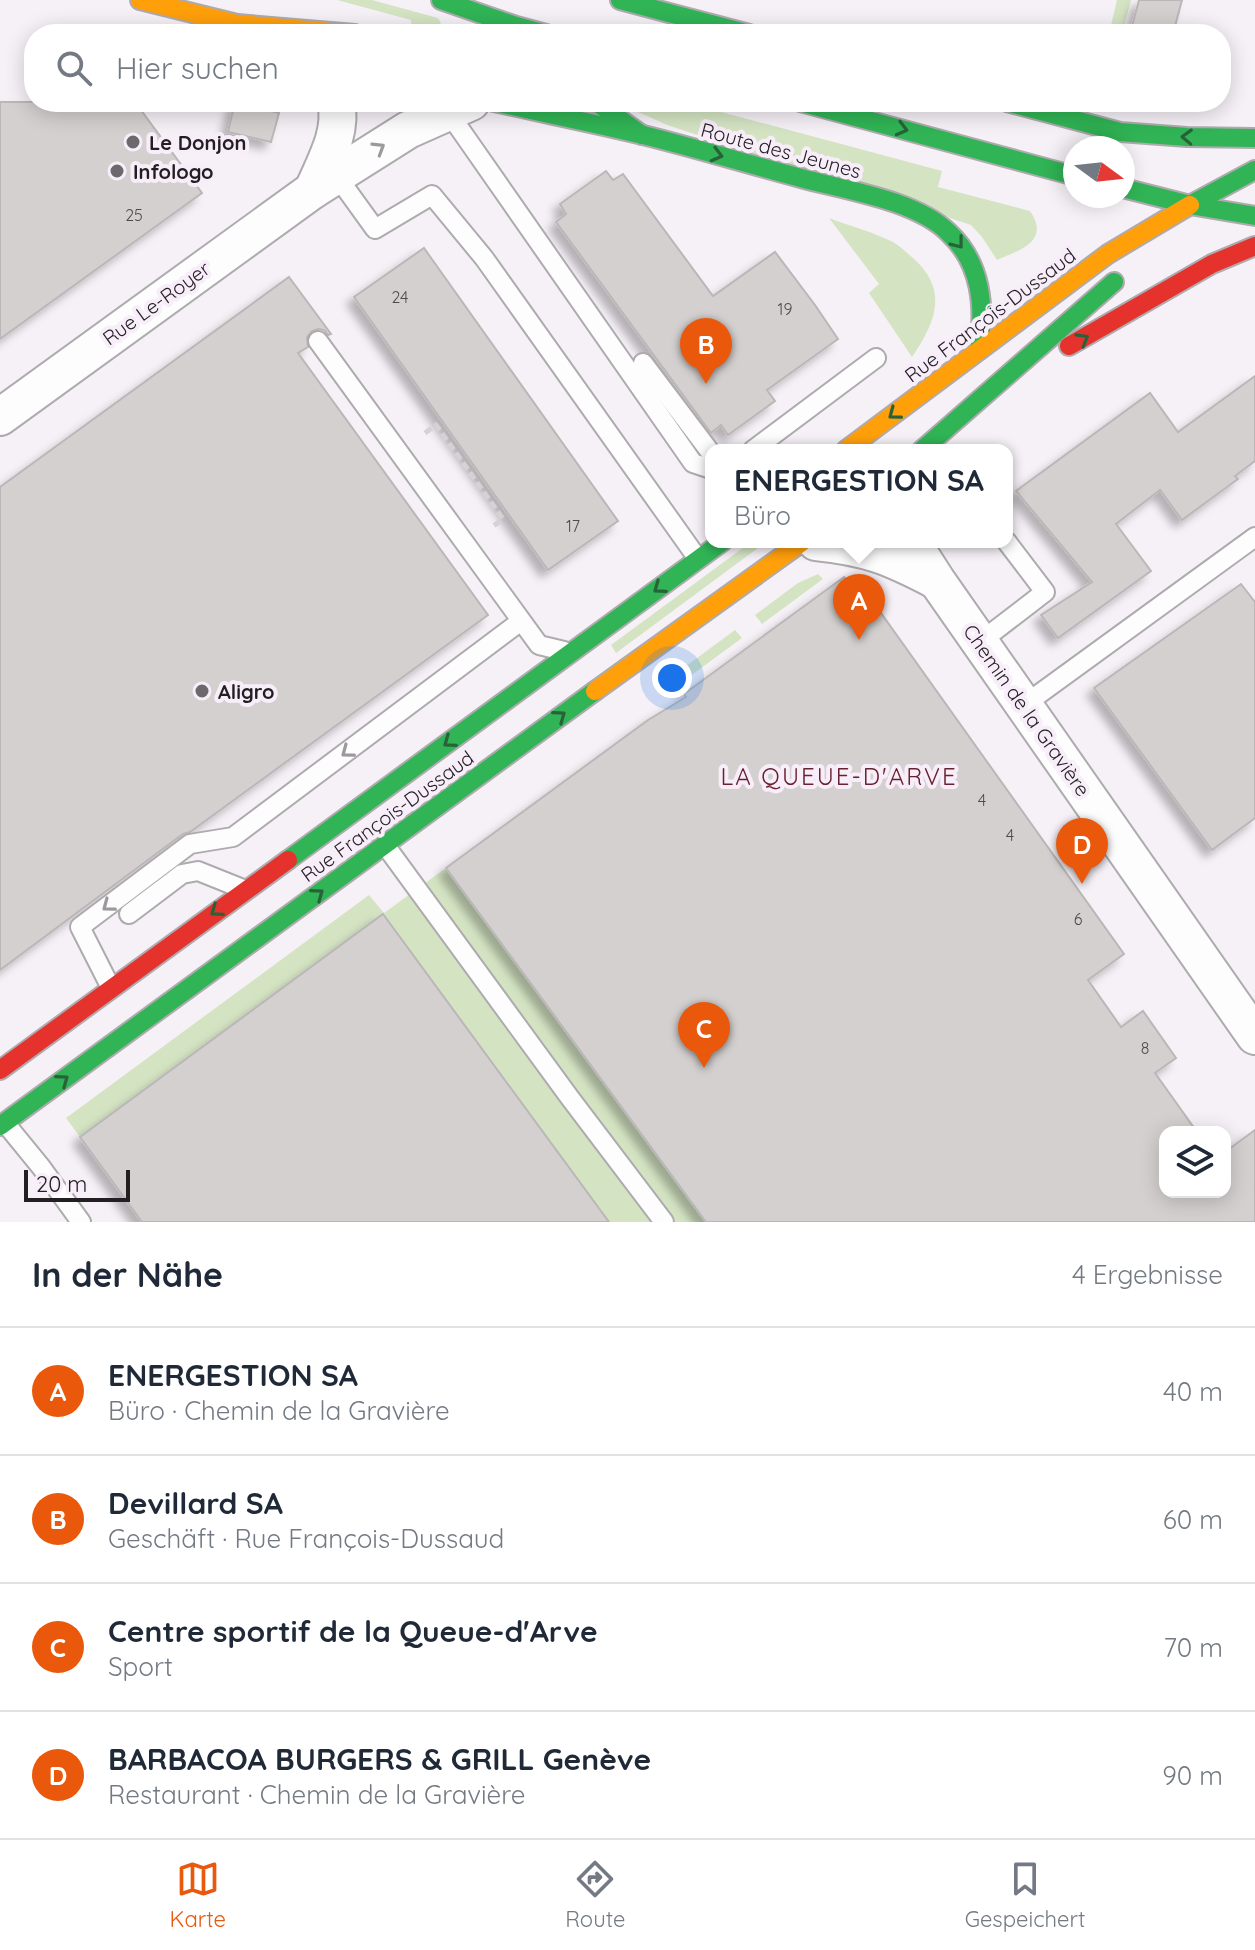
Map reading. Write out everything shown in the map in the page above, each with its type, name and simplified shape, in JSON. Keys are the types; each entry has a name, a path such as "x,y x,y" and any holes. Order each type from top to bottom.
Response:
{"main road":[{"path":"140,0 237,24"},
{"path":"441,0 504,24"},
{"path":"620,0 711,24"},
{"name":"Route des Jeunes","path":"539,112 642,135 862,194 934,220 949,231 971,260 978,277 982,292 983,327 979,350"},
{"path":"610,112 642,135"},
{"path":"837,112 1063,173"},
{"path":"1045,112 1120,132 1255,138"},
{"path":"1120,132 1142,153"},
{"name":"Rue François-Dussaud","path":"857,444 1108,254 1255,170"},
{"path":"1147,252 1161,231 1164,220 1166,200 1160,176"},
{"path":"1135,191 1255,216"},
{"path":"991,391 1212,264 1255,246"},
{"path":"930,444 1126,272"},
{"name":"Rue François-Dussaud","path":"2,1122 385,845 584,671 698,559 714,548"},
{"name":"Rue François-Dussaud","path":"0,1070 246,890 584,671 792,548"}],"street":[{"path":"325,182 337,112"},
{"name":"Rue Le-Royer","path":"0,417 325,182 408,130 449,112"},
{"name":"Chemin de la Gravière","path":"863,548 937,581"},
{"name":"Chemin de la Gravière","path":"916,548 1255,1036"}],"lane":[{"path":"463,112 693,463 705,467"},
{"path":"325,182 375,229 432,195 484,258 698,559"},
{"path":"318,341 539,645 584,671"},
{"path":"761,444 876,358"},
{"path":"643,363 705,445"},
{"path":"1024,705 1253,535"},
{"path":"980,642 1045,592 1012,548"},
{"path":"111,989 80,927 190,844 233,837 521,621"},
{"path":"385,845 664,1222"},
{"path":"129,914 182,874 198,871 246,890"},
{"path":"2,1122 41,1167 81,1222"}],"path":[{"path":"425,433 436,425 503,519 492,527"}],"green space":[{"path":"337,0 372,0 438,18 441,23 411,24 411,20"},
{"path":"1117,0 1131,0 1125,24 1111,24"},
{"path":"638,112 721,112 942,171 938,187 1030,211 1036,222 1035,237 1023,248 997,260 971,225 667,125"},
{"path":"829,218 893,242 924,270 935,294 935,306 927,331 912,357 869,293 879,284"},
{"path":"743,548 758,548 616,653 611,645"},
{"path":"818,574 823,579 762,624 755,615 798,583"},
{"path":"735,630 742,638 678,685 675,681 678,672"},
{"path":"656,715 1024,1222 609,1222 383,914 80,1137 66,1118 369,895 384,913"}],"building":[{"path":"1139,0 1182,0 1176,24 1133,24"},
{"path":"0,102 24,102 24,112 142,112 202,193 0,339"},
{"path":"233,112 279,113 271,142 228,132"},
{"path":"606,171 613,180 623,174 713,296 775,252 838,339 767,390 775,401 728,435 721,425 711,433 556,222 566,214 560,204"},
{"path":"424,248 618,521 548,570 354,297"},
{"path":"289,277 331,334 318,329 312,331 307,337 308,347 298,353 488,615 0,970 0,487"},
{"path":"1255,376 1255,461 1235,476 1238,479 1182,520 1160,490 1116,524 1151,571 1058,638 1041,615 1092,582 1016,491 1150,393 1178,432"},
{"path":"844,577 849,583 856,578 1124,954 1088,980 1121,1027 1143,1011 1176,1058 1155,1073 1193,1126 1159,1126 1159,1198 1231,1198 1231,1148 1255,1130 1255,1222 706,1222 446,868 648,720 686,697 684,694"},
{"path":"1241,584 1255,602 1255,818 1212,850 1094,688"},
{"path":"383,914 609,1222 142,1222 80,1137"}],"traffic: fast":[{"path":"441,0 510,24"},
{"path":"620,0 711,24"},
{"path":"541,112 663,140 879,198 934,221 959,244 974,272 981,302 979,350"},
{"path":"610,112 642,135"},
{"path":"837,112 1063,173"},
{"path":"1045,112 1120,132 1255,138"},
{"path":"1190,205 1255,170"},
{"path":"1135,191 1190,205 1255,216"},
{"path":"929,444 1114,282"},
{"path":"288,860 714,548"},
{"path":"0,1126 595,691"}],"traffic: slow":[{"path":"140,0 237,24"},
{"path":"854,444 1108,254 1190,205"},
{"path":"595,691 794,548"}],"traffic: jam":[{"path":"1069,346 1212,264 1255,246"},
{"path":"0,1070 288,860"}],"place":[{"name":"Le Donjon","path":"133,142"},
{"name":"Infologo","path":"117,171"},
{"name":"Devillard SA","path":"706,384"},
{"name":"ENERGESTION SA","path":"859,640"},
{"name":"Aligro","path":"202,691"},
{"name":"BARBACOA BURGERS & GRILL Genève","path":"1082,884"},
{"name":"Centre sportif de la Queue-d'Arve","path":"704,1068"}],"district":[{"name":"LA QUEUE-D'ARVE","path":"839,776"}]}
